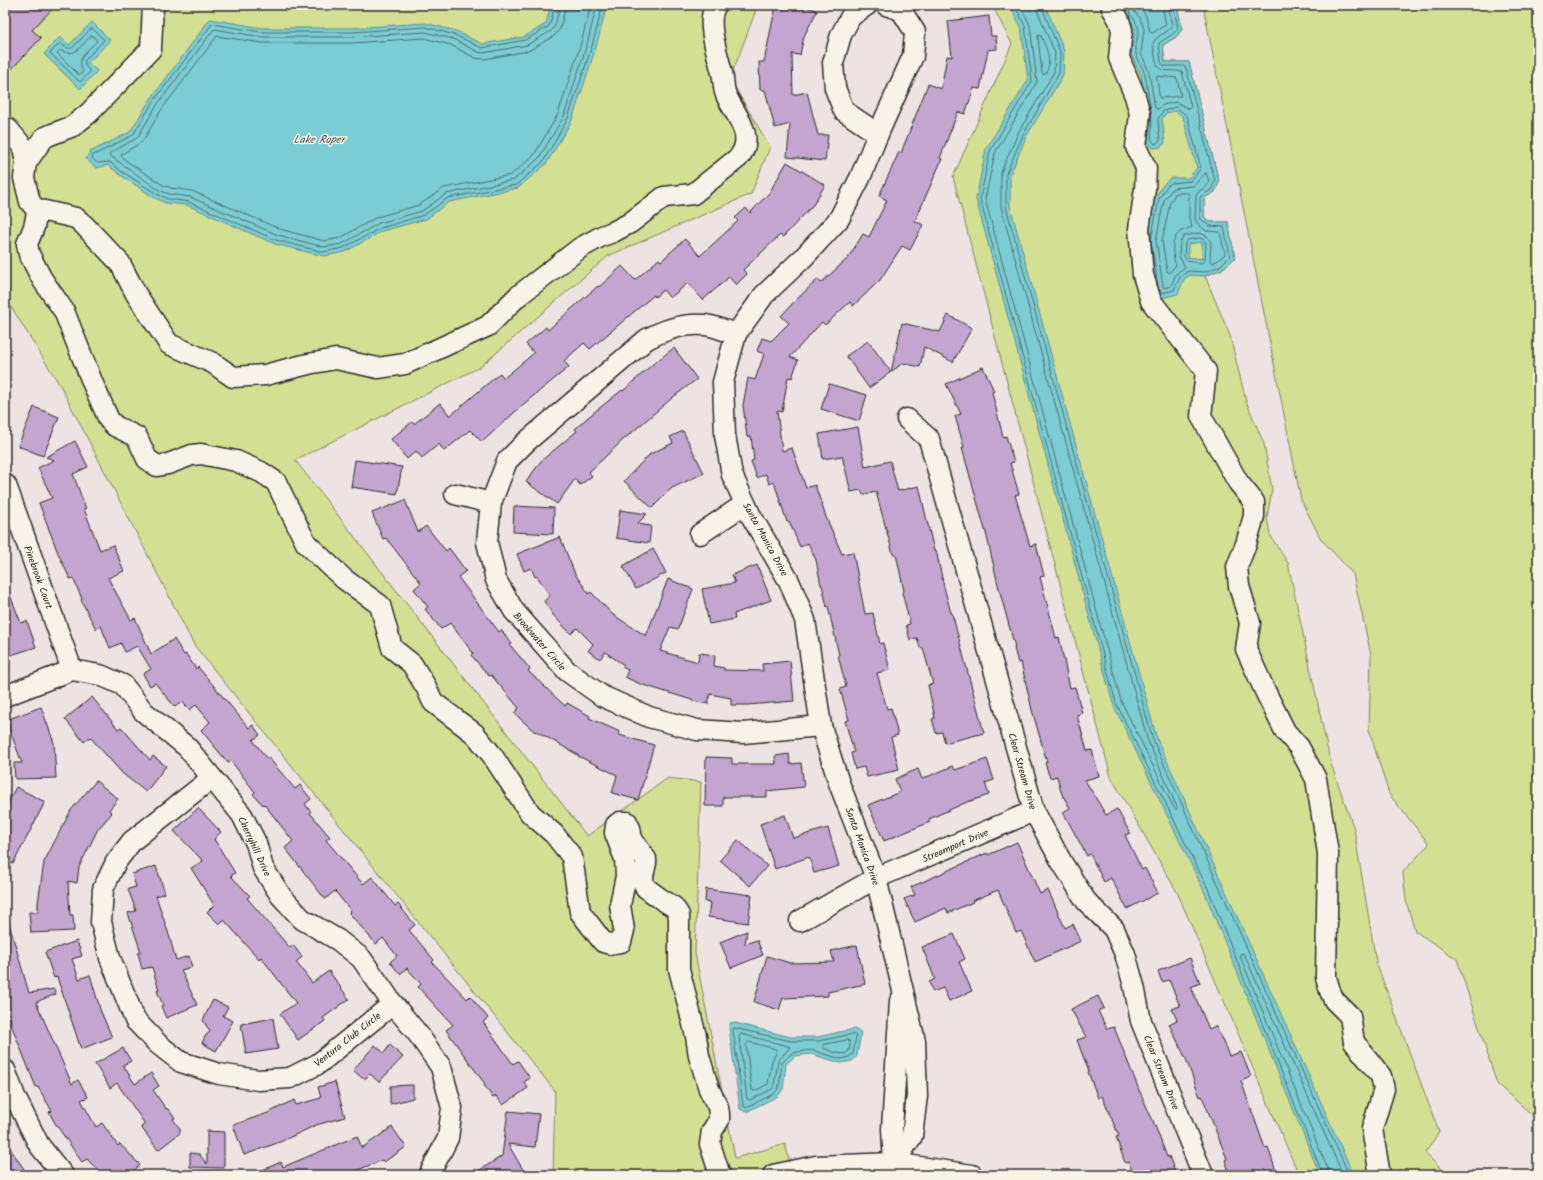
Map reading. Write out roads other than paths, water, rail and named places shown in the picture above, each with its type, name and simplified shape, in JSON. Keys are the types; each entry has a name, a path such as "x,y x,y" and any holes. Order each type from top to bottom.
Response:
{"street":[{"path":"26,163 45,137 73,126 90,113 151,50 153,5"},
{"path":"7,128 23,147 26,163 24,178 26,193 30,202 36,209 76,218 84,224 120,262 136,294 169,344 213,363 232,377 265,375 308,364 336,359 378,368 405,364 488,326 518,296 580,248 630,223 664,197 693,194 738,158 744,151 745,129 725,93 722,74 713,41 712,11 716,5"},
{"path":"867,5 851,16 841,35 833,63 835,88 844,111 878,134"},
{"name":"Santa Monica Drive","path":"886,5 901,10 915,32 913,56 860,178 839,219 803,258 764,295 736,334 723,382 725,434 732,475 745,504 789,581 805,620 821,726 839,783 876,878 915,1041 917,1096 912,1136 894,1169"},
{"path":"1112,5 1122,30 1120,58 1135,96 1140,114 1136,147 1146,168 1145,189 1139,229 1143,275 1151,301 1206,370 1201,416 1238,482 1254,502 1254,516 1246,544 1237,567 1239,586 1250,623 1246,649 1285,731 1298,747 1316,778 1328,854 1326,977 1334,1000 1350,1016 1354,1042 1381,1076 1384,1090 1372,1129 1380,1175"},
{"path":"7,128 45,137"},
{"path":"36,209 34,227 27,244 29,254 42,279 64,311 109,420 115,426 138,437 147,459 157,466 168,464 192,455 201,454 236,461 261,472 276,482 306,544 344,579 380,605 392,648 412,664 433,702 475,734 492,755 530,813 554,834 572,856 580,912 603,942 610,944 621,942 624,930 620,905 626,876 625,859 615,833 616,825 620,822 627,822 629,824 632,839 646,859 643,876 643,882 646,888 674,907 679,915 679,970 696,1036 699,1056 709,1089 719,1114 719,1120 712,1131 710,1144 720,1175"},
{"name":"Brookwater Circle","path":"736,334 706,325 686,325 663,330 647,339 526,442 507,462 491,503 487,542 496,580 514,611 567,671 602,696 649,717 697,730 743,733 821,726"},
{"name":"Clear Stream Drive","path":"907,419 929,439 1034,811 1086,901 1114,929 1125,954 1134,986 1141,1021 1203,1175"},
{"name":"Pinebrook Court","path":"6,485 72,670"},
{"path":"455,494 491,503"},
{"path":"700,534 745,504"},
{"path":"5,696 72,670"},
{"name":"Cherryhill Drive","path":"72,670 100,675 123,686 144,712 187,747 242,815 256,843 263,868 281,896 302,919 338,940 361,958 393,1004 418,1034 441,1067 452,1108 448,1138 428,1175"},
{"name":"Ventura Club Circle","path":"212,778 132,841 116,862 103,889 102,922 110,958 135,1020 158,1044 181,1062 219,1074 258,1080 290,1078 318,1064 393,1004"},
{"name":"Streamport Drive","path":"800,920 876,878 1034,811"},
{"path":"5,1070 16,1099 39,1145 63,1175"},
{"path":"773,1175 816,1166 894,1169 972,1175"}],"water":[{"name":"Lake Roper","path":"551,5 607,5 596,47 572,120 546,164 518,188 449,202 426,219 382,231 345,252 324,256 275,244 187,205 166,203 155,198 108,165 96,168 86,159 90,152 130,132 150,100 210,19 262,28 352,28 425,23 456,31 482,44 524,37 546,24"},
{"path":"1010,5 1045,5 1064,51 1063,75 1026,137 1010,175 1010,206 1157,739 1350,1167 1352,1175 1320,1175 1204,891 1113,704 976,199 986,149 1028,80 1021,27"},
{"path":"1124,5 1177,5 1182,29 1176,37 1163,45 1165,62 1189,62 1219,182 1215,192 1204,198 1204,217 1210,222 1228,222 1235,258 1222,269 1205,276 1190,275 1184,279 1178,294 1161,298 1154,290 1147,240 1155,197 1164,184 1171,178 1189,178 1197,168 1183,117 1176,111 1166,113 1162,119 1165,143 1160,147 1153,148 1147,141 1145,102 1141,75 1131,55 1135,31 1132,22 1126,16","holes":["1202,242 1202,259 1188,257 1188,244"]},
{"path":"92,22 110,40 88,63 97,71 80,89 44,54 60,37 69,45"},
{"path":"731,1022 791,1037 817,1037 854,1029 861,1032 857,1056 852,1061 841,1063 811,1054 795,1056 786,1064 783,1089 778,1096 746,1112 740,1109 729,1028"}]}
